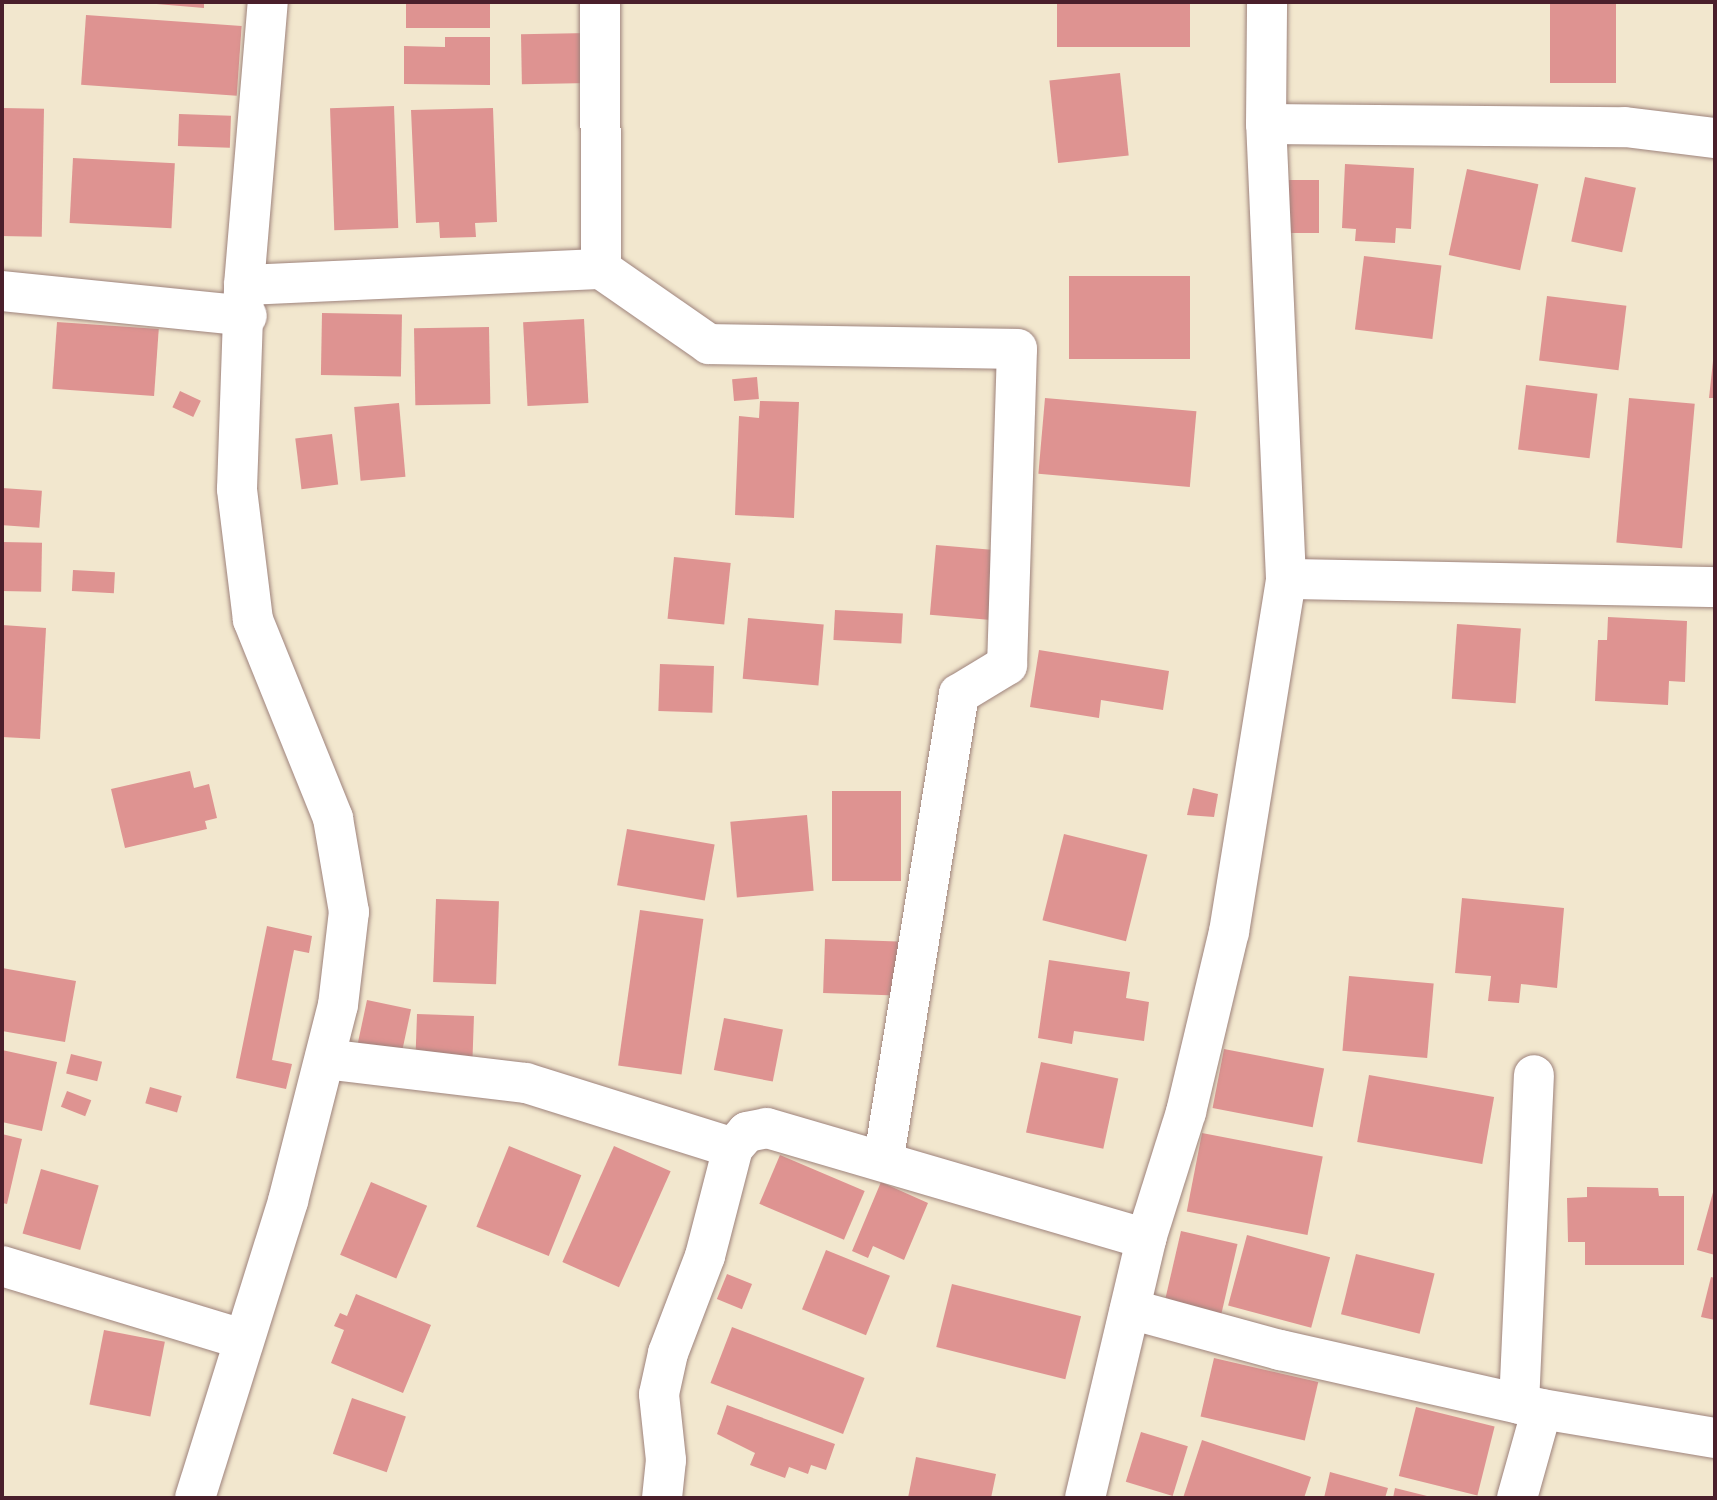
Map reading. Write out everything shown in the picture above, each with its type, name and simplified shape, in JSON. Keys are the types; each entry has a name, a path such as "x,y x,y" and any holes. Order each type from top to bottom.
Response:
{"street":[{"path":"195,1498 242,1339 288,1201 338,1005 349,912 333,818 253,620 237,489 245,301 268,2"},
{"path":"600,2 601,269"},
{"path":"1085,1498 1146,1239 1186,1112 1229,932 1286,579 1266,124 1267,2"},
{"path":"1266,124 1625,127 1715,138"},
{"path":"2,291 245,301 601,269 709,344 1017,349 1007,665 959,694 883,1161"},
{"path":"1286,579 1715,587"},
{"path":"325,1059 526,1083 733,1148"},
{"path":"1517,1498 1530,1406 1534,1075"},
{"path":"662,1498 666,1460 659,1394 668,1353 705,1256 733,1148 747,1132 767,1128 1146,1239"},
{"path":"2,1266 242,1339"},
{"path":"1130,1309 1280,1350 1530,1406 1715,1438"}],"building":[{"path":"133,2 204,2 204,8"},
{"path":"406,2 490,2 490,28 406,28"},
{"path":"1057,2 1190,2 1190,47 1057,47"},
{"path":"1550,2 1616,2 1616,83 1550,83"},
{"path":"86,15 242,26 237,96 81,85"},
{"path":"589,33 590,83 522,84 521,34"},
{"path":"445,37 490,37 490,85 404,84 404,46 445,47"},
{"path":"1120,73 1129,156 1058,163 1049,80"},
{"path":"394,106 398,228 334,230 330,108"},
{"path":"2,108 44,109 42,237 2,236"},
{"path":"493,108 497,222 475,223 476,237 440,238 439,222 416,223 411,110"},
{"path":"179,114 231,116 230,148 178,146"},
{"path":"73,158 175,163 171,228 70,223"},
{"path":"1345,164 1414,168 1411,229 1396,228 1395,243 1355,241 1356,229 1342,228"},
{"path":"1467,169 1538,184 1520,270 1449,255"},
{"path":"1585,177 1636,188 1622,252 1571,242"},
{"path":"1282,180 1319,180 1319,233 1282,233"},
{"path":"1364,256 1441,266 1432,339 1355,329"},
{"path":"1069,276 1190,276 1190,359 1069,359"},
{"path":"1547,296 1626,306 1618,370 1539,361"},
{"path":"322,313 402,314 401,376 321,375"},
{"path":"584,319 588,403 527,406 523,322"},
{"path":"57,322 159,329 154,396 52,389"},
{"path":"489,327 490,404 415,405 414,328"},
{"path":"1713,361 1715,398 1709,398"},
{"path":"757,377 759,399 734,401 732,379"},
{"path":"1526,385 1597,394 1590,458 1518,450"},
{"path":"180,391 201,401 193,417 172,407"},
{"path":"1045,398 1196,411 1190,487 1038,474"},
{"path":"1629,398 1695,404 1682,548 1616,542"},
{"path":"760,401 799,402 794,518 735,515 739,416 759,418"},
{"path":"399,403 405,477 361,481 354,407"},
{"path":"332,434 338,485 301,489 295,439"},
{"path":"2,488 42,491 39,528 2,525"},
{"path":"2,542 42,543 41,592 2,591"},
{"path":"936,545 1006,551 1000,621 930,615"},
{"path":"674,557 731,563 724,625 668,619"},
{"path":"73,570 115,572 114,593 72,591"},
{"path":"835,610 903,614 901,644 833,640"},
{"path":"1608,617 1687,621 1685,682 1669,681 1668,705 1595,701 1598,640 1607,640"},
{"path":"748,618 824,625 818,685 743,679"},
{"path":"1457,624 1521,628 1516,703 1452,699"},
{"path":"2,625 46,628 40,739 2,737"},
{"path":"1039,650 1169,671 1163,710 1101,700 1099,718 1030,707"},
{"path":"660,664 714,666 712,713 658,711"},
{"path":"190,771 194,788 209,784 217,818 205,821 207,829 125,848 111,789"},
{"path":"1193,788 1218,794 1214,817 1187,815"},
{"path":"832,791 901,791 901,881 832,881"},
{"path":"807,815 814,891 737,897 730,822"},
{"path":"627,829 715,844 705,901 617,885"},
{"path":"1064,834 1147,855 1126,941 1042,920"},
{"path":"1462,898 1564,908 1557,988 1521,984 1519,1003 1488,1001 1491,976 1455,973"},
{"path":"436,899 499,901 496,984 433,982"},
{"path":"640,910 703,919 682,1074 618,1065"},
{"path":"267,926 312,936 309,953 294,950 272,1060 292,1064 286,1089 236,1078"},
{"path":"825,939 905,942 903,996 823,993"},
{"path":"1049,960 1130,972 1126,998 1149,1002 1144,1041 1074,1031 1072,1044 1038,1038"},
{"path":"2,968 76,981 65,1042 2,1031"},
{"path":"1349,976 1434,983 1427,1058 1342,1051"},
{"path":"367,1000 411,1009 399,1065 355,1056"},
{"path":"417,1014 474,1016 472,1067 415,1065"},
{"path":"724,1018 783,1029 773,1081 714,1070"},
{"path":"1224,1049 1324,1068 1313,1127 1213,1108"},
{"path":"2,1050 57,1062 42,1131 2,1122"},
{"path":"71,1054 102,1062 97,1081 66,1073"},
{"path":"1041,1062 1118,1078 1103,1149 1026,1132"},
{"path":"1369,1075 1494,1097 1482,1164 1357,1142"},
{"path":"150,1087 182,1096 177,1112 145,1103"},
{"path":"67,1091 91,1100 85,1116 61,1107"},
{"path":"1202,1133 1323,1156 1307,1235 1187,1212"},
{"path":"2,1134 22,1139 7,1204 2,1203"},
{"path":"509,1146 581,1175 549,1256 476,1227"},
{"path":"614,1146 671,1171 619,1287 562,1262"},
{"path":"780,1155 865,1191 844,1240 759,1204"},
{"path":"41,1169 99,1186 80,1250 23,1233"},
{"path":"371,1182 427,1206 396,1279 340,1255"},
{"path":"881,1182 928,1203 904,1260 873,1246 868,1258 852,1251"},
{"path":"1715,1185 1715,1255 1697,1250"},
{"path":"1587,1187 1658,1188 1659,1196 1684,1196 1684,1265 1585,1265 1585,1242 1568,1242 1567,1198 1587,1197"},
{"path":"1181,1231 1238,1244 1221,1317 1164,1304"},
{"path":"1247,1235 1330,1257 1311,1328 1228,1306"},
{"path":"826,1250 890,1276 866,1335 802,1309"},
{"path":"1356,1254 1435,1274 1420,1334 1341,1314"},
{"path":"727,1274 752,1284 742,1309 717,1299"},
{"path":"1711,1277 1715,1278 1715,1320 1701,1317"},
{"path":"952,1284 1081,1316 1065,1379 936,1347"},
{"path":"356,1294 431,1325 403,1393 331,1363 344,1330 334,1326 340,1313 347,1316"},
{"path":"732,1327 865,1378 843,1434 710,1383"},
{"path":"104,1330 165,1342 150,1416 89,1405"},
{"path":"1214,1358 1318,1382 1305,1441 1201,1416"},
{"path":"352,1398 406,1417 387,1472 333,1454"},
{"path":"727,1405 835,1444 826,1470 811,1465 808,1474 789,1467 785,1478 750,1465 755,1453 717,1434"},
{"path":"1416,1407 1495,1427 1477,1495 1399,1476"},
{"path":"1141,1432 1188,1446 1173,1496 1126,1482"},
{"path":"1202,1440 1311,1477 1304,1498 1183,1498"},
{"path":"916,1457 996,1474 991,1498 908,1498"},
{"path":"1330,1472 1388,1488 1385,1498 1324,1498"},
{"path":"1395,1488 1431,1497 1431,1498 1393,1498"}]}
